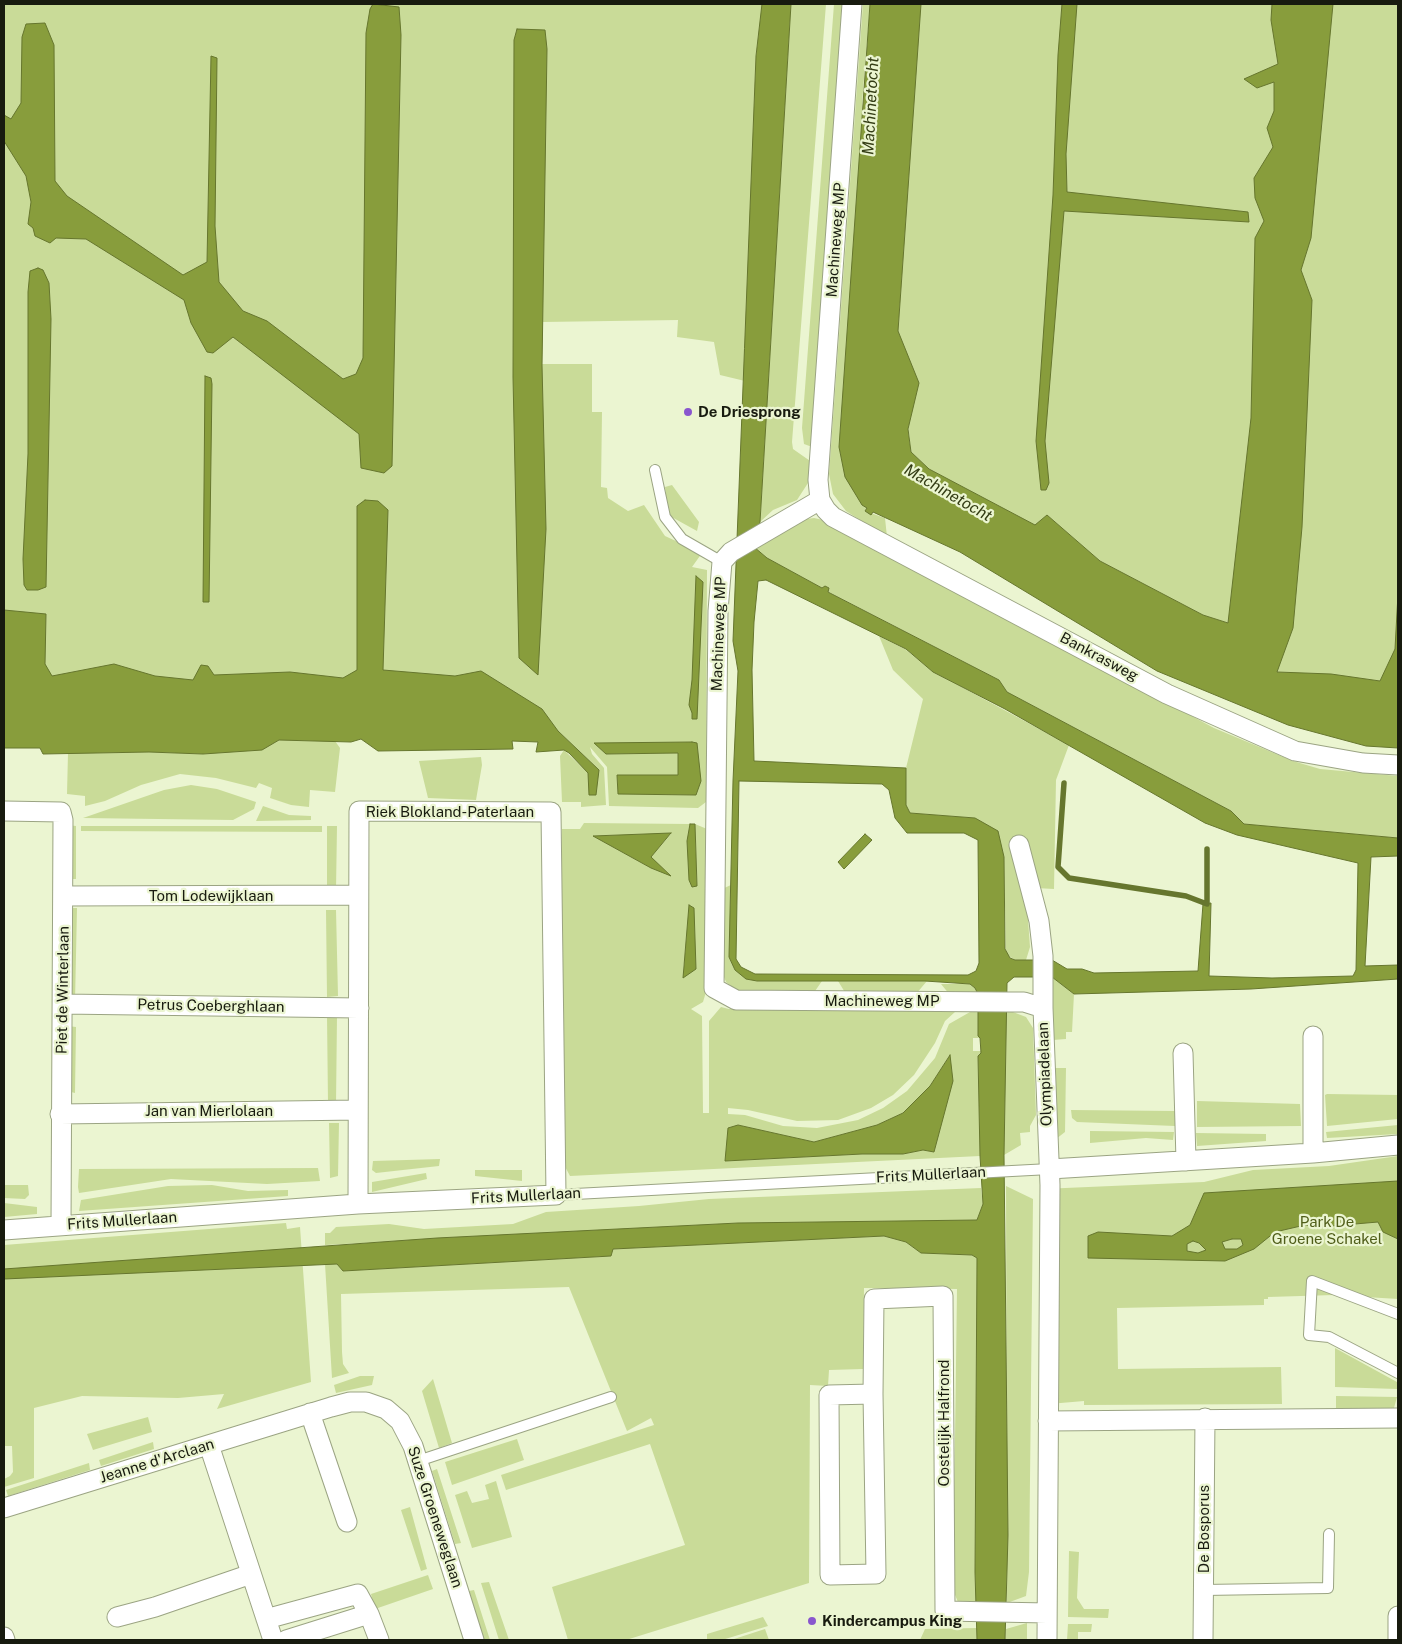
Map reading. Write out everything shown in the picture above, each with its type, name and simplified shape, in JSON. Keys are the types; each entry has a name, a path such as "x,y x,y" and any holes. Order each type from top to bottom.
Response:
{"street":[{"name":"Machineweg MP","path":"820,500 818,480 852,4"},
{"path":"727,557 820,500"},
{"name":"Bankrasweg","path":"820,500 833,517 1167,694 1295,751 1363,763 1398,765"},
{"name":"Machineweg MP","path":"727,557 718,612 714,988 736,1000 1024,1002 1043,1008"},
{"name":"Piet de Winterlaan","path":"4,811 61,812 64,1004 60,1114 61,1225"},
{"name":"Riek Blokland-Paterlaan","path":"358,1204 359,811 551,812 556,1195"},
{"name":"Olympiadelaan","path":"1019,845 1039,921 1043,956 1042,981 1050,1169"},
{"name":"Tom Lodewijklaan","path":"63,896 358,895"},
{"name":"Petrus Coeberghlaan","path":"64,1004 359,1008"},
{"path":"1313,1036 1313,1153"},
{"path":"1183,1053 1186,1161"},
{"name":"Jan van Mierlolaan","path":"60,1114 358,1110"},
{"path":"1047,1640 1050,1169 1313,1153 1398,1145"},
{"name":"Frits Mullerlaan","path":"4,1230 358,1204 556,1195"},
{"name":"Oostelijk Halfrond","path":"873,1394 829,1395 830,1575 876,1574 873,1394 874,1299 943,1296 945,1611 1047,1614"},
{"name":"Suze Groeneweglaan","path":"315,1412 350,1402 366,1402 386,1409 400,1421 414,1446 474,1640"},
{"path":"315,1412 347,1522"},
{"name":"Jeanne d'Arclaan","path":"4,1508 315,1412"},
{"name":"De Bosporus","path":"1203,1640 1205,1418"},
{"path":"1048,1420 1398,1418"},
{"path":"209,1445 273,1640"},
{"path":"117,1617 155,1607 251,1574"},
{"path":"266,1619 358,1594 369,1614 379,1640"},
{"path":"286,1640 369,1614"},
{"path":"1398,1616 1398,1640"}],"lane":[{"path":"655,470 665,517 682,539 727,557"},
{"name":"Frits Mullerlaan","path":"556,1195 1050,1169"},
{"path":"1398,1314 1312,1281 1309,1335 1328,1337 1398,1373"},
{"path":"418,1461 611,1397"},
{"path":"1204,1590 1328,1588 1328,1534"}],"green space":[{"path":"4,4 763,4 756,56 745,381 720,375 714,342 677,337 678,320 543,322 542,364 592,364 592,412 602,412 601,487 607,488 608,498 628,511 644,505 665,536 702,553 692,567 707,570 706,802 698,808 609,806 607,767 590,747 592,754 604,768 606,805 581,807 581,802 562,802 560,756 564,750 588,773 599,770 558,731 4,728","holes":["692,742 696,795 618,794 617,775 678,775 678,753 606,754 667,743"]},
{"path":"791,4 826,4 792,442 793,449 813,463 808,483 797,500 773,510 760,522"},
{"path":"834,4 847,4 815,448 804,444 802,428"},
{"path":"863,4 870,4 862,103 867,508 865,511 885,518 887,537 846,511 833,494 829,474"},
{"path":"920,4 1398,4 1398,680 1380,681 1277,672 1228,623 1203,615 1100,561 1047,515 1036,526 929,469 911,452 898,331"},
{"path":"672,485 699,522 697,531 668,515 665,487"},
{"path":"814,518 828,521 1214,728 1293,761 1320,769 1398,776 1398,838 1244,824 1231,811 1007,692 999,680 827,591 829,588 825,586 822,588 767,558 754,547 799,520"},
{"path":"879,636 905,649 932,671 1069,745 1056,780 1054,889 1036,888 1025,879 1030,947 1026,960 1015,960 1006,954 1004,857 975,818 910,813 906,805 906,768 923,699 893,670"},
{"path":"279,740 335,741 340,748 335,792 310,790 309,807 291,805 270,798 272,788 259,783 256,788 216,778 180,774 141,785 105,801 85,806 85,796 67,794 68,753 149,752 203,754 272,744"},
{"path":"481,757 482,765 476,800 428,798 419,761"},
{"path":"191,785 217,789 256,802 254,809 233,820 83,818 164,790"},
{"path":"263,806 289,815 311,816 311,820 256,821"},
{"path":"584,823 690,824 689,880 697,885 695,824 707,829 706,992 703,1002 691,1009 702,1016 703,1113 709,1113 709,1021 721,1007 729,1009 956,1007 955,1012 945,1021 935,1043 914,1075 893,1095 871,1108 838,1120 797,1121 748,1110 728,1108 728,1114 745,1115 783,1126 817,1128 858,1120 883,1108 907,1091 935,1058 949,1024 970,1012 971,1009 978,1009 978,1035 980,1038 973,1038 973,1051 981,1051 981,1054 978,1056 980,1156 570,1176 561,1159 562,829 580,829","holes":["671,834 650,858 670,875 651,868 594,836","687,936 696,969 683,972","949,1056 934,1152 923,1150 903,1154 862,1154 726,1161 738,1125 814,1142 877,1125 903,1113 930,1086"]},
{"path":"67,825 76,826 76,879 68,879"},
{"path":"81,826 322,826 322,832 81,831"},
{"path":"327,826 337,826 336,890 327,890"},
{"path":"731,885 729,957 735,970 757,981 822,981 813,994 739,992 726,982 720,967 722,889"},
{"path":"69,908 77,908 75,1002 68,997"},
{"path":"326,910 336,910 338,996 327,997"},
{"path":"1052,977 1074,994 1072,1032 1066,1032 1066,1039 1053,1040"},
{"path":"838,981 927,981 916,994 846,994"},
{"path":"941,984 970,984 978,994 950,995"},
{"path":"1005,1009 1026,1017 1033,1028 1036,1115 1030,1126 1030,1132 1020,1133 1021,1145 1004,1155"},
{"path":"327,1016 337,1016 336,1104 328,1103"},
{"path":"68,1026 76,1027 75,1093 67,1091"},
{"path":"1055,1068 1066,1068 1065,1132 1056,1139"},
{"path":"1325,1095 1398,1095 1398,1119 1327,1126"},
{"path":"1197,1101 1300,1104 1301,1126 1197,1127"},
{"path":"1071,1110 1175,1111 1175,1126 1077,1122 1072,1118"},
{"path":"329,1123 339,1123 338,1176 330,1178"},
{"path":"1398,1125 1398,1134 1327,1138 1326,1132"},
{"path":"1090,1131 1174,1132 1173,1140 1146,1138 1090,1143"},
{"path":"1196,1133 1266,1134 1266,1141 1197,1146"},
{"name":"Park De Groene Schakel","path":"1398,1156 1398,1299 1334,1295 1268,1297 1268,1299 1264,1299 1264,1305 1117,1308 1118,1369 1281,1367 1282,1404 1084,1405 1084,1401 1049,1404 1042,1189 1204,1182 1253,1170 1329,1166"},
{"path":"440,1159 439,1166 376,1173 372,1170 373,1161"},
{"path":"318,1168 320,1181 267,1184 171,1179 79,1193 78,1187 79,1169"},
{"path":"475,1170 522,1170 522,1181 475,1176"},
{"path":"426,1173 427,1179 372,1192 372,1182"},
{"path":"4,1185 28,1185 29,1195 25,1199 4,1198"},
{"path":"212,1185 248,1191 288,1190 288,1196 79,1211 81,1200 168,1186"},
{"path":"1006,1186 1033,1199 1029,1572 1026,1596 1007,1603"},
{"path":"981,1188 983,1204 977,1221 738,1223 325,1245 325,1233 330,1233 336,1227 389,1224 424,1229 513,1224 546,1212 709,1199"},
{"path":"4,1203 37,1207 37,1214 4,1217"},
{"path":"286,1223 287,1229 300,1227 311,1382 217,1409 224,1394 178,1398 82,1396 34,1408 34,1478 4,1487 4,1479 13,1472 12,1446 4,1446 4,1245"},
{"path":"884,1236 906,1242 921,1253 972,1255 977,1258 975,1572 977,1604 968,1605 958,1602 953,1590 957,1289 864,1288 863,1369 829,1370 828,1386 810,1385 809,1583 626,1640 568,1640 552,1587 685,1545 650,1444 506,1490 501,1475 654,1425 651,1418 627,1431 569,1287 341,1294 343,1364 349,1373 332,1378 325,1264 337,1264 343,1271 611,1256 612,1249"},
{"path":"1335,1348 1397,1382 1397,1389 1335,1387"},
{"path":"360,1376 374,1376 372,1385 336,1393 334,1385"},
{"path":"433,1379 452,1443 439,1448 422,1391"},
{"path":"1336,1396 1397,1397 1394,1408 1336,1408"},
{"path":"148,1417 152,1432 93,1450 87,1434"},
{"path":"517,1439 524,1460 452,1485 445,1462"},
{"path":"153,1442 154,1449 101,1466 99,1460"},
{"path":"89,1463 90,1470 8,1496 6,1490"},
{"path":"437,1469 461,1543 455,1544 432,1471"},
{"path":"496,1481 512,1537 472,1548 455,1495 467,1491 472,1503 489,1499 485,1485"},
{"path":"410,1507 427,1569 421,1571 401,1510"},
{"path":"1069,1551 1079,1552 1077,1598 1084,1609 1109,1609 1108,1618 1068,1617"},
{"path":"428,1575 433,1589 375,1609 371,1594"},
{"path":"489,1582 509,1640 499,1640 481,1583"},
{"path":"474,1590 490,1640 484,1640 469,1591"},
{"path":"763,1617 768,1626 722,1640 707,1640 707,1634"},
{"path":"1027,1623 1027,1640 1005,1640 1006,1629"},
{"path":"1068,1624 1092,1624 1091,1632 1078,1632 1078,1640 1067,1640"},
{"path":"977,1628 977,1640 920,1640 925,1629"},
{"path":"765,1629 769,1640 731,1640"}],"water":[{"path":"373,4 399,7 401,35 392,466 384,473 361,468 359,434 233,337 213,353 207,352 191,323 184,300 86,239 56,238 50,243 35,236 33,228 28,224 31,202 26,176 4,141 4,115 11,119 21,103 22,37 26,24 45,23 54,45 55,181 67,196 183,275 207,262 211,56 217,58 215,226 219,282 243,311 267,321 343,379 356,374 363,358 366,33 370,9"},
{"path":"762,4 791,4 760,522 754,547 767,558 822,588 825,586 829,588 828,592 999,680 1007,692 1231,811 1244,824 1398,838 1398,856 1371,857 1365,966 1398,965 1398,979 1251,989 1074,994 1052,977 1014,977 1007,983 1004,1155 1008,1535 1005,1640 977,1640 975,1572 977,1258 972,1255 921,1253 906,1242 884,1236 613,1249 611,1256 343,1271 337,1264 4,1279 4,1269 437,1238 738,1223 977,1220 983,1204 978,1056 981,1053 980,1038 978,1036 978,994 975,988 970,984 925,981 757,981 746,979 735,970 729,957 733,781 738,671 733,641 756,56","holes":["766,580 906,649 933,672 1005,709 1205,823 1237,835 1358,863 1356,970 1353,976 1272,978 1209,976 1211,903 1203,904 1198,971 1094,973 1082,969 1067,969 1052,960 1015,960 1010,958 1005,949 1004,857 998,831 975,818 910,813 906,805 906,768 754,761 752,670 754,622 758,581","739,781 882,784 889,790 895,818 907,833 964,833 978,840 979,963 976,971 968,975 755,974 741,967 736,959"]},
{"name":"Machinetocht","path":"870,4 921,4 898,331 919,383 908,429 911,452 929,469 1035,525 1047,515 1100,561 1203,615 1228,623 1251,418 1255,238 1264,221 1255,198 1254,178 1273,147 1267,128 1274,111 1274,82 1257,88 1244,79 1278,64 1271,20 1272,4 1333,4 1311,238 1301,270 1312,300 1302,527 1293,628 1277,672 1331,674 1380,681 1395,649 1398,594 1398,748 1366,746 1288,725 1157,671 960,552 873,512 871,515 865,511 867,508 862,505 845,477 839,447"},
{"path":"1062,4 1077,4 1066,154 1067,192 1248,212 1249,222 1064,211 1045,441 1049,483 1046,490 1041,490 1036,441 1053,195 1058,55"},
{"path":"517,29 545,30 547,49 542,365 546,529 538,675 519,658 513,377 514,40"},
{"path":"38,268 43,270 49,283 51,319 46,587 38,590 27,590 24,585 23,559 28,454 28,292 30,271"},
{"path":"205,376 211,378 212,384 209,602 203,602"},
{"path":"365,500 378,501 388,510 383,670 455,676 481,671 542,709 558,731 599,770 596,795 589,795 588,773 569,753 564,750 536,752 538,742 512,741 513,749 378,751 361,739 351,742 279,740 262,750 203,754 149,752 43,754 40,748 4,748 4,610 46,614 45,664 52,676 114,664 155,676 193,680 201,665 208,666 214,675 290,672 343,678 357,670 357,506"},
{"path":"696,576 703,582 697,719 692,719 689,705 692,680"},
{"path":"594,743 697,743 701,781 696,795 618,794 617,775 678,775 678,753 606,754"},
{"path":"690,824 695,824 697,886 692,887 689,880 687,841"},
{"path":"671,833 651,857 671,876 651,868 593,836"},
{"path":"865,834 872,840 844,869 838,862"},
{"path":"689,905 694,908 696,969 683,978"},
{"path":"950,1055 953,1081 934,1152 923,1150 903,1154 862,1154 725,1161 728,1128 738,1125 814,1142 877,1125 903,1113 930,1086"},
{"path":"1398,1181 1398,1239 1383,1232 1378,1222 1320,1227 1305,1225 1275,1232 1254,1249 1225,1261 1088,1258 1088,1236 1098,1232 1172,1236 1190,1225 1204,1193","holes":["1241,1239 1243,1245 1237,1249 1225,1249 1222,1242","1193,1241 1199,1243 1206,1250 1198,1253 1187,1251 1187,1244"]}],"waterway":[{"path":"1064,783 1058,867 1069,878 1186,896 1207,904 1207,849"}],"place":[{"name":"De Driesprong","path":"688,412"},
{"name":"Kindercampus King","path":"812,1621"}]}
